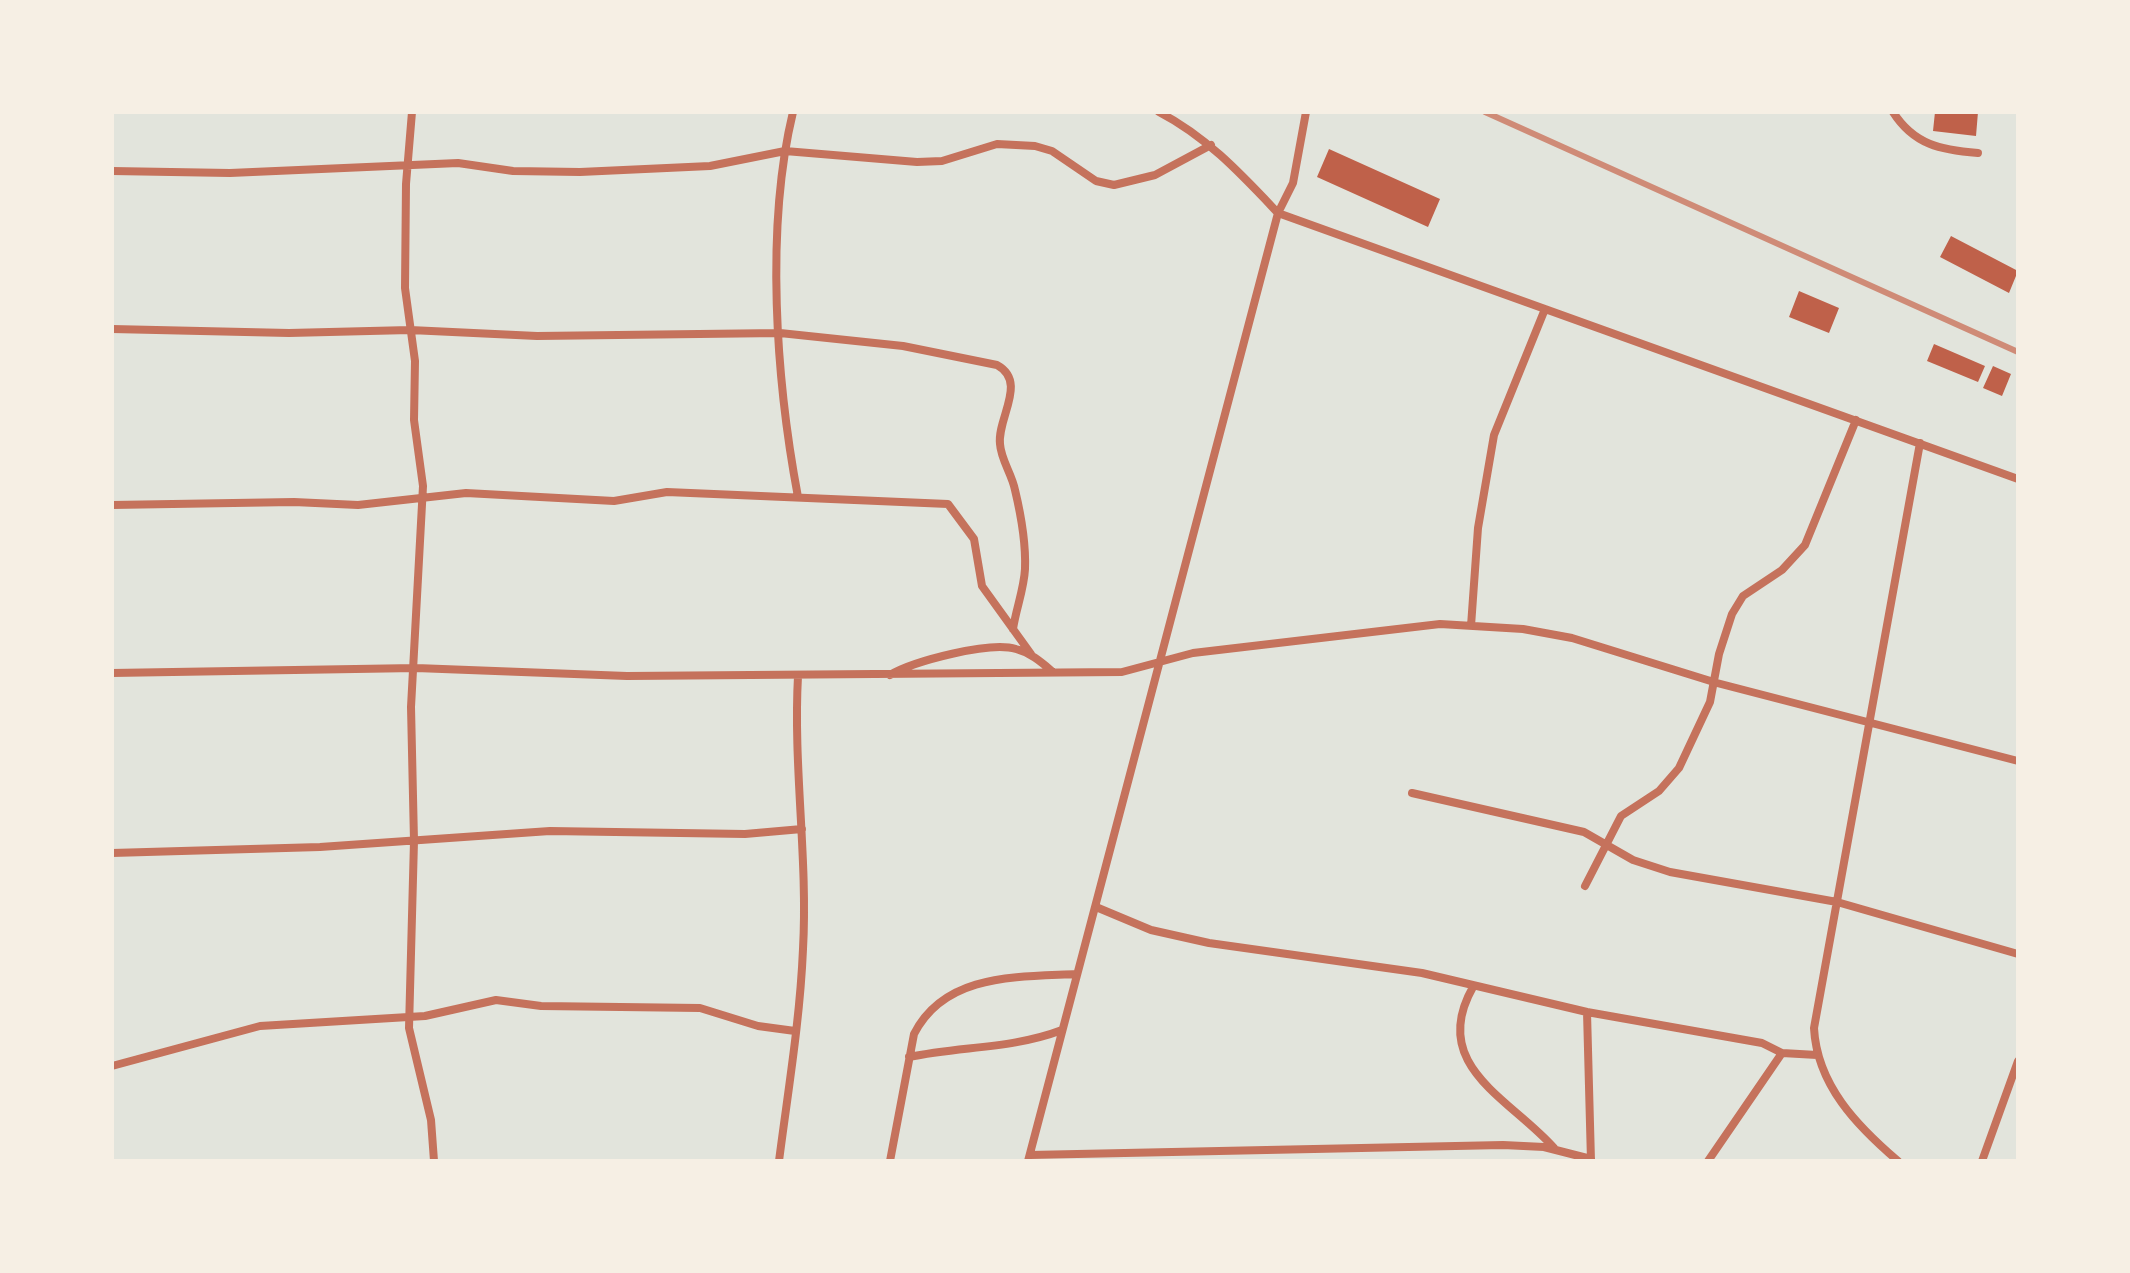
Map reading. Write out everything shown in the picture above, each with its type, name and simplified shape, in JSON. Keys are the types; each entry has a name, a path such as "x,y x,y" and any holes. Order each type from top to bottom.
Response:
{"street":[{"path":"412,112 405,288 422,496 413,668 410,1041 431,1120 434,1161"},
{"path":"793,112 780,178 780,333 784,414 798,497"},
{"path":"1159,112 1188,127 1211,145 1278,213 2018,479"},
{"path":"1306,112 1293,183 1278,213 1029,1158 1503,1145 1554,1148 1591,1160 1587,1012"},
{"path":"1893,112 1913,136 1929,146 1978,153"},
{"path":"112,171 230,173 409,163 580,172 710,166 785,151 917,162 942,161 997,144 1035,146 1052,151 1096,181 1114,185 1155,175 1211,145"},
{"path":"1471,626 1478,528 1494,435 1545,309"},
{"path":"112,329 289,333 410,330 537,336 780,333 903,346 973,358 1004,369 1011,387 1000,429 1000,446 1018,504 1025,569 1013,629"},
{"path":"1585,886 1621,816 1670,782 1703,718 1732,614 1743,596 1782,570 1805,545 1856,420"},
{"path":"1898,1161 1838,1098 1817,1055 1814,1028 1920,443"},
{"path":"112,505 294,502 358,505 422,496 521,493 614,501 667,492 948,504 967,525 979,551 982,586 1031,654 1053,672"},
{"path":"112,673 413,668 627,676 1122,672 1193,653 1440,624 1523,629 1572,638 1714,682 1795,700 1869,723 2018,761"},
{"path":"889,675 907,665 949,655 1012,647 1031,654"},
{"path":"779,1161 803,948 802,829 797,793 798,676"},
{"path":"1412,793 1548,821 1606,842 1633,860 1670,872 1837,902 2018,954"},
{"path":"112,853 178,854 550,831 745,834 802,829"},
{"path":"1096,907 1151,930 1209,943 1422,973 1587,1012 1762,1043 1782,1053 1817,1055"},
{"path":"890,1161 909,1057 924,1016 950,993 1001,980 1077,974"},
{"path":"1473,987 1460,1011 1459,1028 1469,1064 1487,1089 1554,1148"},
{"path":"112,1066 260,1026 411,1017 496,1000 541,1006 669,1006 723,1013 758,1026 795,1031"},
{"path":"909,1057 942,1050 1030,1042 1062,1030"},
{"path":"1708,1161 1782,1053"},
{"path":"1982,1161 2018,1061"},
{"path":"1882,1161 1886,1150"}],"shaded area":[{"path":"112,112 2018,112 2018,1161 112,1161"}],"building":[{"path":"1935,112 1978,112 1976,136 1933,131"},
{"path":"1329,149 1440,199 1428,227 1317,177"},
{"path":"1951,236 2018,271 2009,293 1940,257"},
{"path":"1799,291 1839,308 1829,333 1789,317"},
{"path":"1934,344 1985,366 1978,382 1927,361"},
{"path":"1993,366 2011,374 2002,396 1983,388"}],"railway":[{"path":"1485,112 2018,352"}]}
